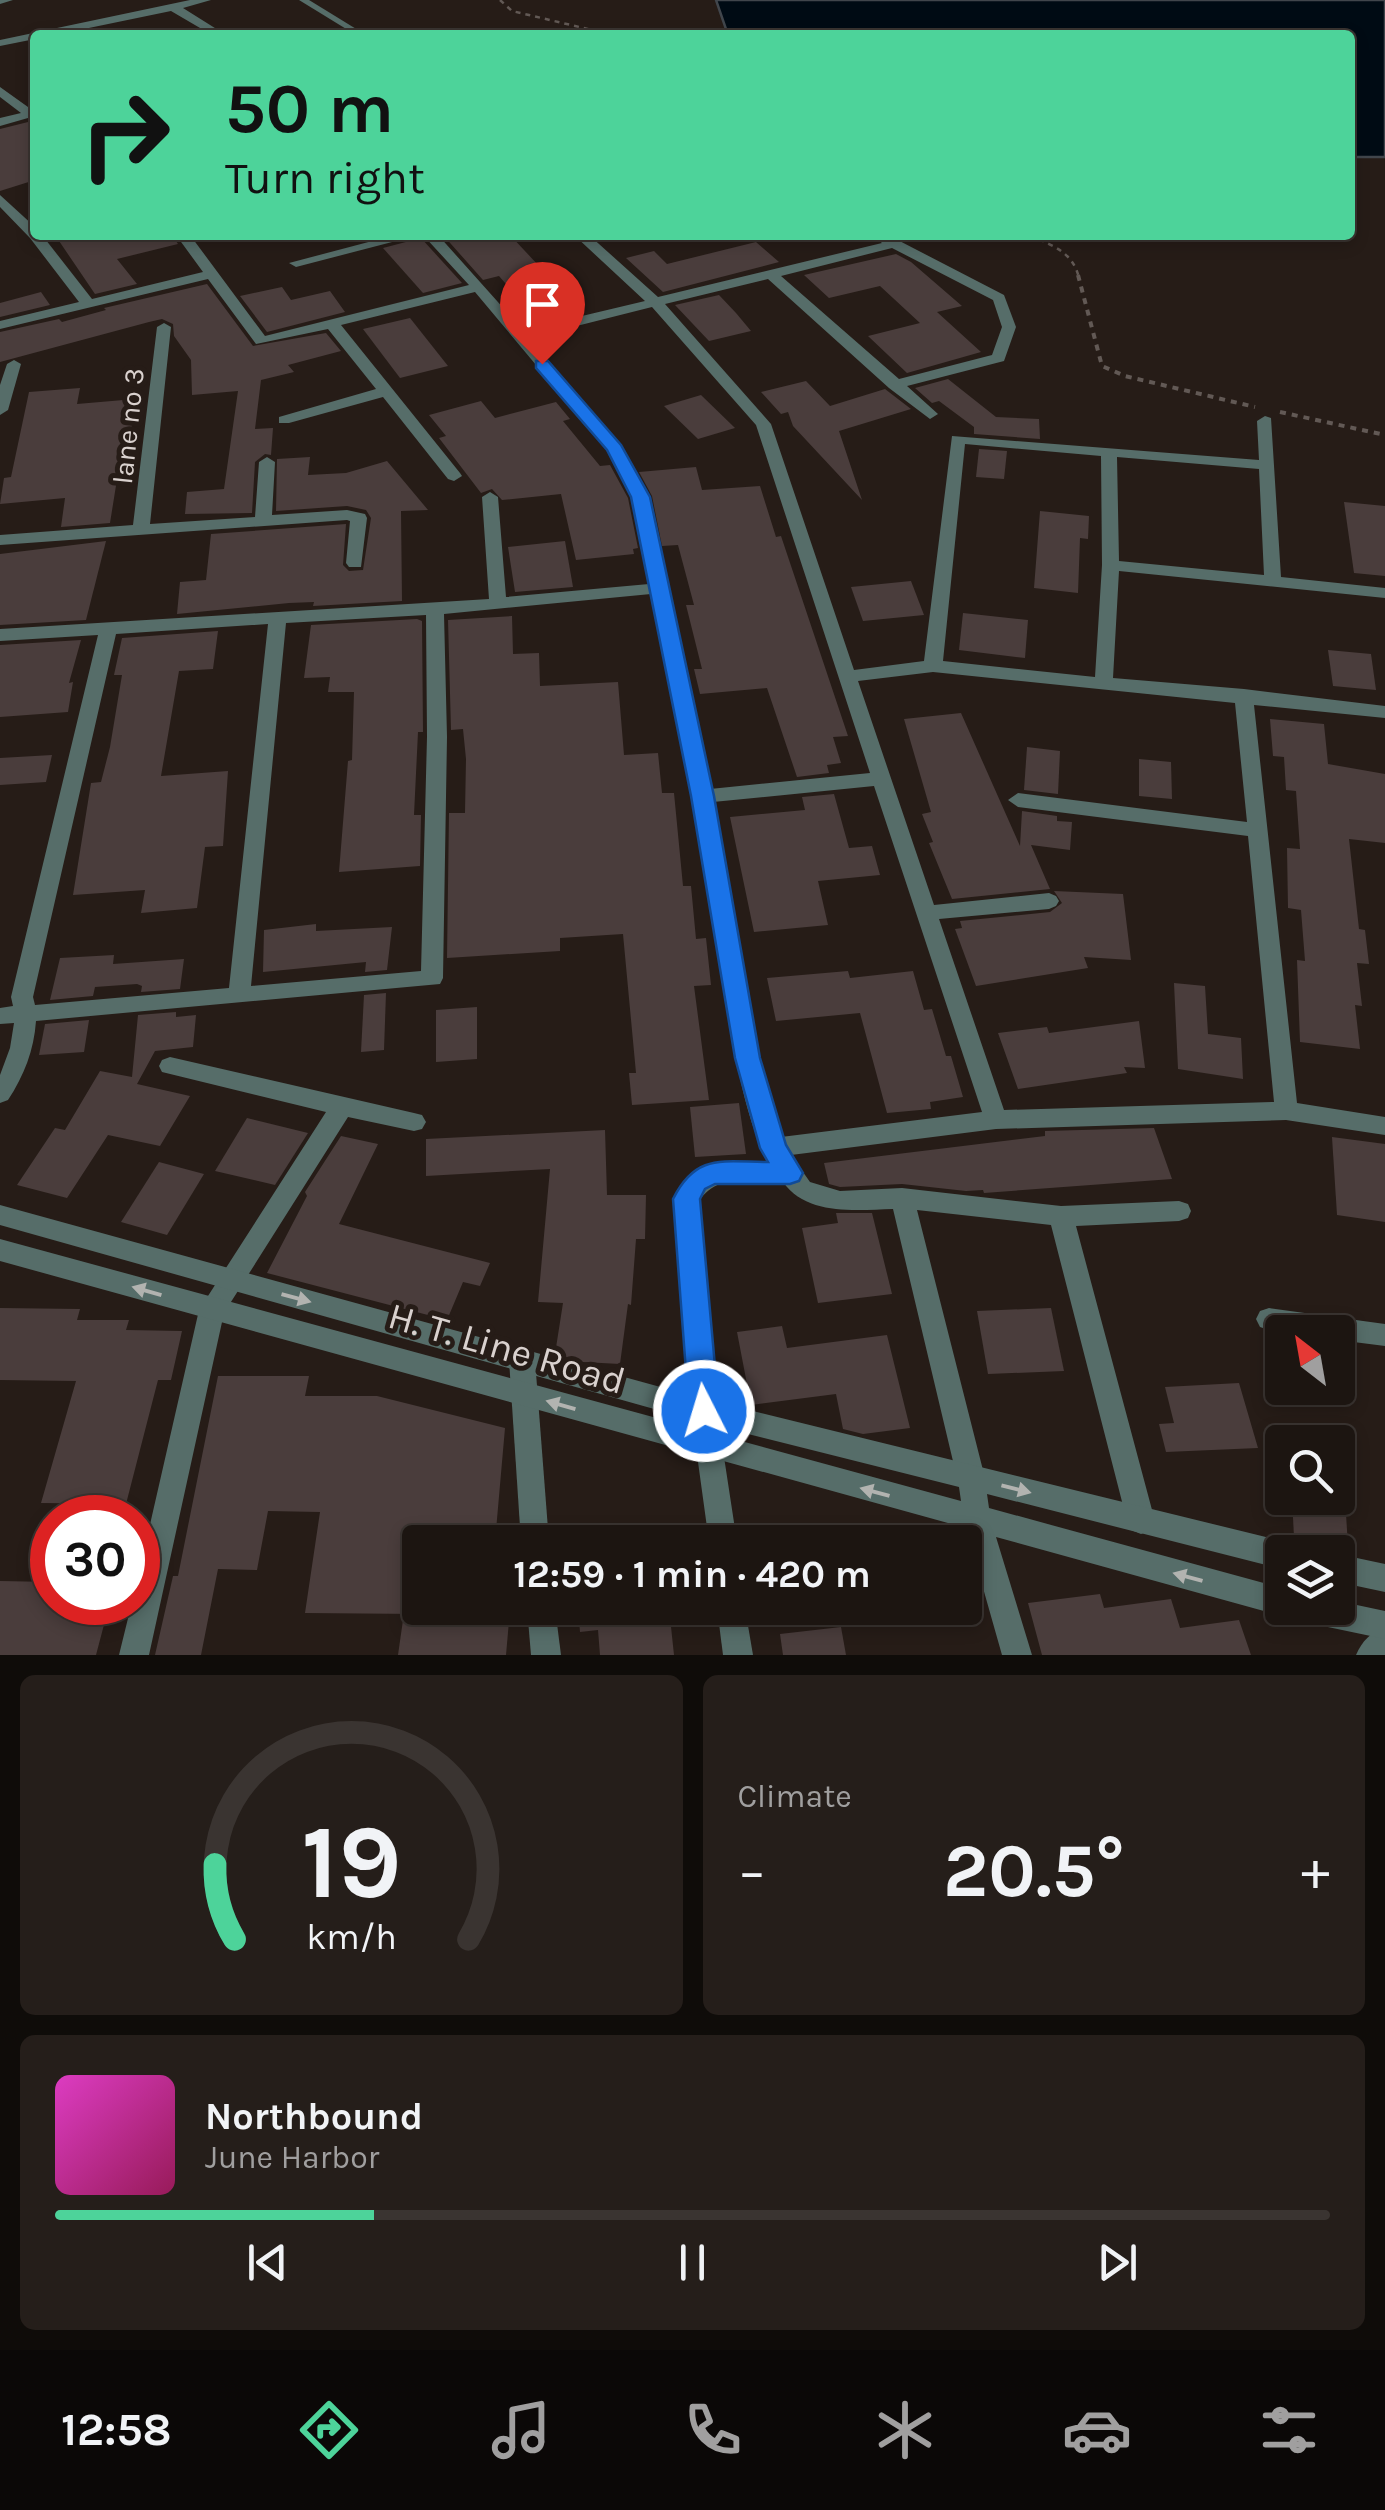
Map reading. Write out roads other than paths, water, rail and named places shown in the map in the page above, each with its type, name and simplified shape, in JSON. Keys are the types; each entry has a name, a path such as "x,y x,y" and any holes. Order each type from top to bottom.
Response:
{"street":[{"path":"0,2 8,0"},
{"path":"76,30 206,0"},
{"path":"174,7 212,30"},
{"path":"0,43 30,37"},
{"path":"0,91 30,114"},
{"path":"0,122 30,116"},
{"path":"0,199 30,230"},
{"path":"39,240 90,305"},
{"path":"187,240 261,341 476,288"},
{"path":"296,263 391,240"},
{"path":"434,240 615,448 640,497 702,796 740,1025 755,1090 773,1148 802,1190 840,1202 902,1198 1061,1216 1179,1211"},
{"path":"594,240 764,424 996,1120"},
{"path":"886,240 999,298 1010,327 999,358 894,386"},
{"path":"518,336 894,244"},
{"path":"0,325 212,274"},
{"path":"772,275 930,414"},
{"path":"331,323 454,476"},
{"name":"lane no 3","path":"142,531 164,327"},
{"path":"0,410 14,364"},
{"path":"284,420 388,391"},
{"path":"1265,421 1273,581"},
{"path":"933,666 958,440 1266,466"},
{"path":"1104,683 1110,565 1109,454"},
{"path":"263,522 267,462"},
{"path":"490,497 498,604"},
{"path":"0,540 354,515 359,518 356,563"},
{"path":"1110,565 1385,593"},
{"path":"0,634 498,604 659,588"},
{"path":"0,1016 432,978 437,736 435,608"},
{"path":"239,996 278,618"},
{"path":"0,1094 11,1080 28,1014 22,998 108,628"},
{"path":"849,676 933,666 1385,712"},
{"path":"1244,695 1286,1112"},
{"path":"702,796 880,779"},
{"path":"1018,800 1257,830"},
{"path":"928,913 1048,901"},
{"path":"170,1066 414,1122"},
{"path":"134,1655 212,1310 342,1108"},
{"path":"773,1148 996,1120 1286,1112 1385,1126"},
{"path":"720,1525 704,1411 687,1199 696,1181 712,1173 790,1173"},
{"path":"902,1198 971,1478 977,1520 1017,1655"},
{"path":"1061,1216 1142,1521"},
{"name":"H. T. Line Road","path":"1,1217 704,1411 1265,1551"},
{"name":"H. T. Line Road","path":"0,1250 1265,1597"},
{"path":"1355,1330 1385,1334"},
{"path":"522,1360 521,1394 533,1525"},
{"path":"1355,1572 1385,1578"},
{"path":"1355,1619 1385,1625"},
{"path":"543,1625 546,1655"},
{"path":"734,1625 738,1655"},
{"path":"1371,1655 1385,1642"}],"lane":[{"path":"303,0 354,30"}]}
